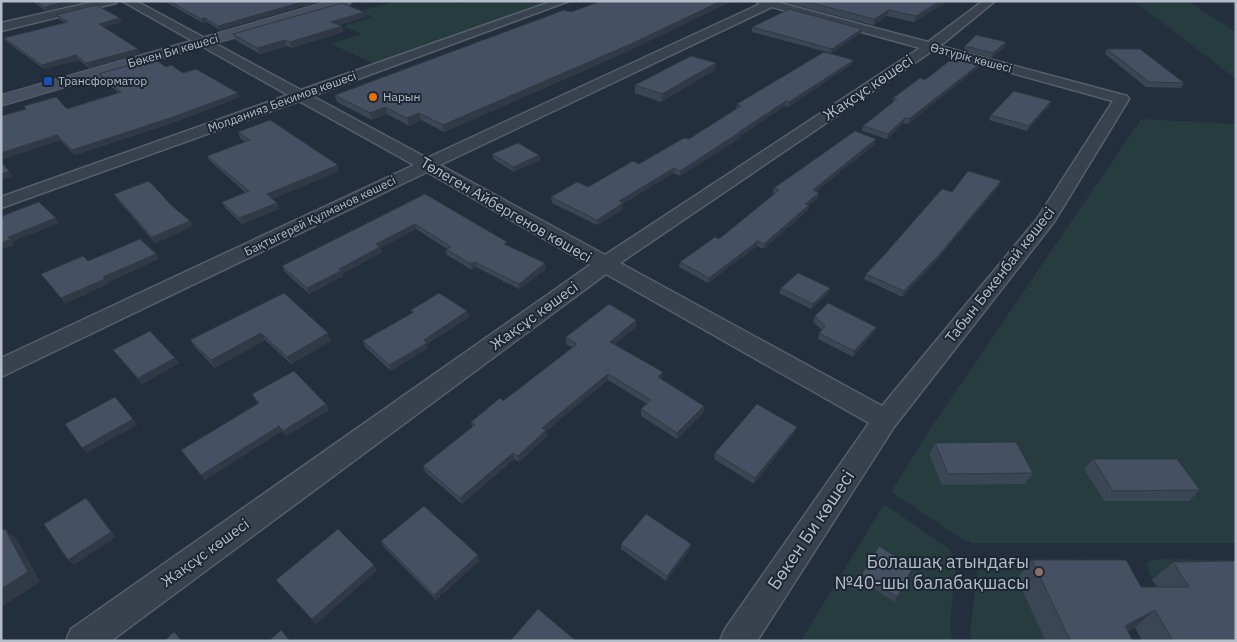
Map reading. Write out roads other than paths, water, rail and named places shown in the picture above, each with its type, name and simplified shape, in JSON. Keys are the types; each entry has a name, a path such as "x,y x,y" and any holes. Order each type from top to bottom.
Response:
{"street":[{"path":"1,27 112,1"},
{"name":"Төлеген Айбергенов көшесі","path":"127,1 427,165 604,266 885,420"},
{"name":"Бөкен Би көшесі","path":"1,101 345,1"},
{"name":"Молданияз Бекимов көшесі","path":"1,203 564,1"},
{"name":"Жақсұс көшесі","path":"84,641 604,266 930,47 990,1"},
{"name":"Өзтүрік көшесі","path":"769,2 1122,98"},
{"name":"Бақтыгерей Құлманов көшесі","path":"1,368 769,2"},
{"name":"Табын Бөкенбай көшесі","path":"885,420 1045,222 1122,98"},
{"name":"Бөкен Би көшесі","path":"737,641 885,420"}],"place":[{"name":"Трансформатор","path":"48,81"},
{"name":"Нарын","path":"373,97"},
{"name":"Болашақ атындағы №40-шы балабақшасы","path":"1039,572"}]}
